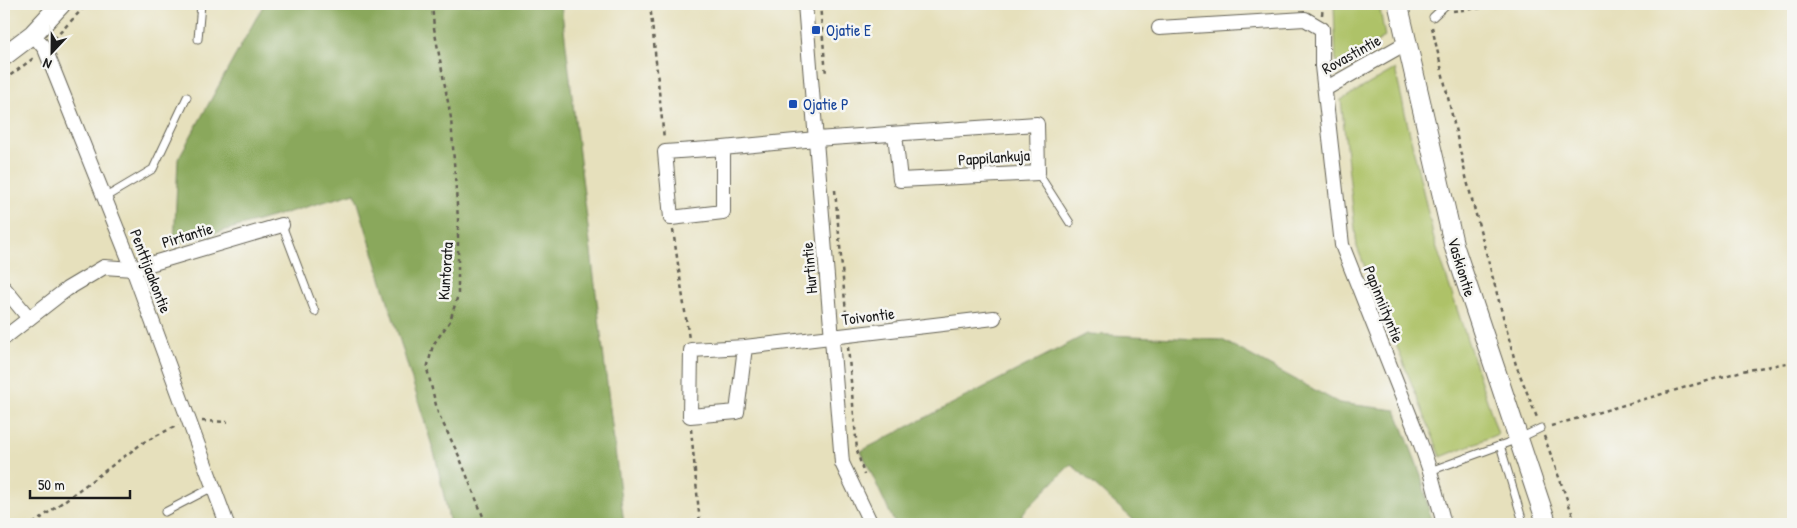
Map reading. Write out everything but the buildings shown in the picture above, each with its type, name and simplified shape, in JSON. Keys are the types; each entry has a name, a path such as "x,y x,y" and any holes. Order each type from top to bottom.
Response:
{"main road":[{"path":"4,56 33,34 61,4"},
{"name":"Vaskiontie","path":"1398,4 1454,246 1547,524"}],"street":[{"name":"Hurtintie","path":"805,4 842,463 871,524"},
{"name":"Rovastintie","path":"1160,28 1305,19 1322,29 1322,66 1325,89 1406,43"},
{"name":"Penttijaakontie","path":"33,34 45,49 133,269 226,524"},
{"name":"Papinniityntie","path":"1325,89 1342,245 1430,471 1444,524"},
{"name":"Pappilankuja","path":"665,152 816,139 1037,124 1038,173 900,180 895,134"},
{"path":"665,152 671,218 723,212 723,148"},
{"name":"Pirtantie","path":"4,338 67,289 104,267 133,269 282,224"},
{"path":"4,288 29,318"},
{"name":"Toivontie","path":"691,350 746,347 832,338 994,318"},
{"path":"691,350 690,416 737,412 746,347"}],"lane":[{"path":"198,39 201,4"},
{"path":"1432,17 1447,4"},
{"path":"104,198 153,169 187,97"},
{"path":"1038,173 1070,223"},
{"path":"282,224 315,312"},
{"path":"1430,471 1518,439 1542,428"},
{"path":"1500,445 1523,522 1516,524"},
{"path":"165,512 213,487"}],"path":[{"name":"Kuntorata","path":"432,4 434,28 450,118 458,219 458,295 450,321 433,345 427,369 438,412 459,456 486,524"},
{"path":"650,4 665,152"},
{"path":"820,4 826,81"},
{"path":"1432,17 1450,12 1504,4"},
{"name":"Vaskiontie","path":"1432,17 1467,181 1516,365 1542,428 1576,524"},
{"name":"Hurtintie","path":"835,188 857,450 864,477"},
{"path":"671,218 691,350"},
{"path":"1542,428 1742,371 1793,362"},
{"path":"690,416 700,524"},
{"path":"33,524 144,442 188,420 228,422"}],"green space":[{"path":"264,4 561,4 624,524 450,524 436,459 355,193 174,245 178,159"},
{"path":"1334,4 1379,4 1385,37 1336,66"},
{"path":"1395,69 1434,239 1498,434 1441,457 1357,247 1341,100"},
{"path":"1087,334 1222,340 1339,403 1396,410 1421,475 1432,524 1138,524 1071,464 1021,515 1033,524 895,524 861,451"}],"place":[{"name":"Ojatie E","path":"816,30"},
{"name":"Ojatie P","path":"793,104"}]}
